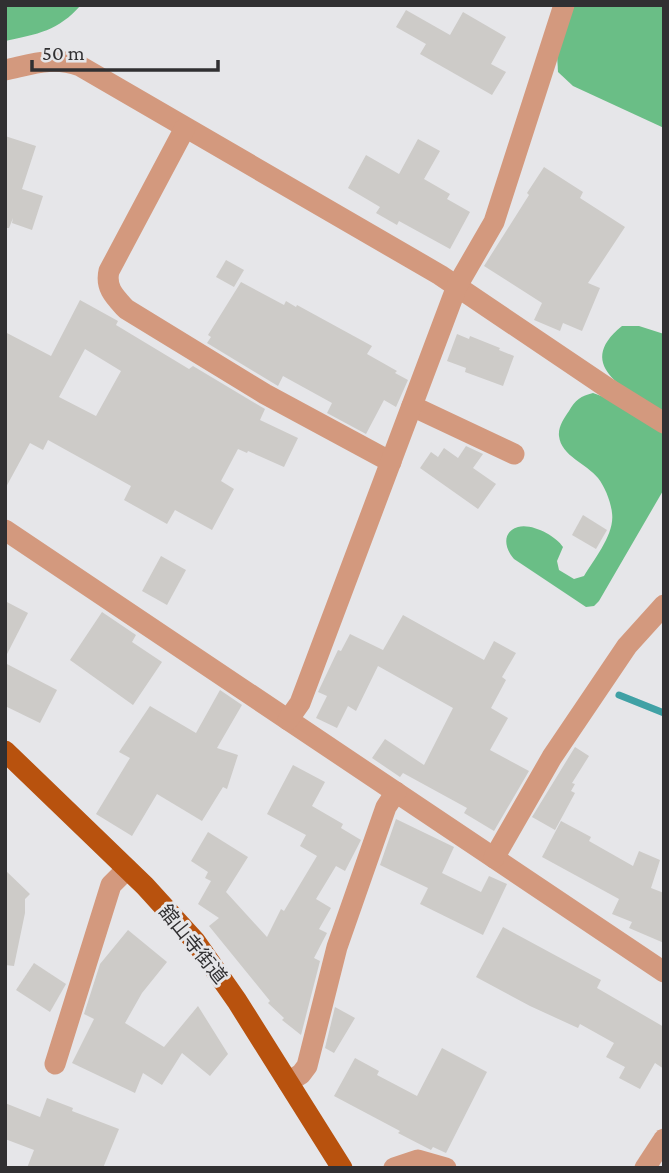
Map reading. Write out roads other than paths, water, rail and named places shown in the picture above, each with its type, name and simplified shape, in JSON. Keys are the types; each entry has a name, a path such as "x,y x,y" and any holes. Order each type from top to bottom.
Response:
{"main road":[{"name":"舘山寺街道","path":"5,751 127,869 195,941 224,981 342,1168"}],"street":[{"path":"288,720 300,703 457,286 494,222 564,5"},
{"path":"5,69 48,60 80,66 457,286 664,423"},
{"path":"185,128 109,271 107,281 110,291 126,309 265,394 391,461"},
{"path":"412,406 514,454"},
{"path":"5,530 664,972"},
{"path":"494,858 552,757 626,646 664,606"},
{"path":"288,1082 301,1074 307,1066 337,947 386,807 396,792"},
{"path":"55,1064 111,885 127,869"},
{"path":"645,1168 664,1139"},
{"path":"394,1168 418,1160 446,1168"}],"waterway":[{"path":"619,695 664,713"}]}
